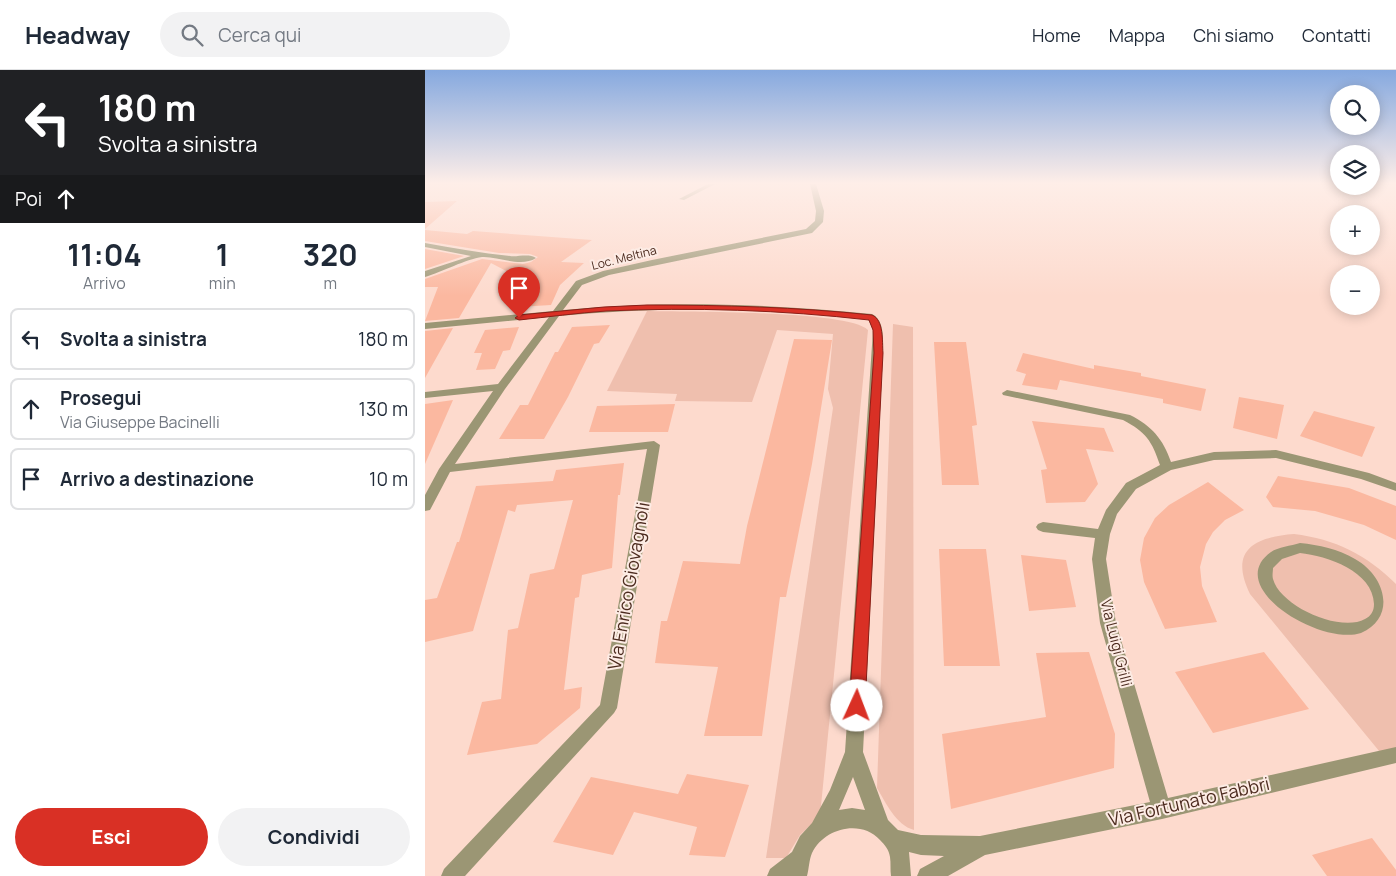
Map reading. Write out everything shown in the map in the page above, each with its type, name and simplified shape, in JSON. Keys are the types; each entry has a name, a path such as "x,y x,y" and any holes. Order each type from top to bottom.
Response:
{"street":[{"name":"Loc. Meltina","path":"425,507 445,469 501,387 579,283 606,273 652,262 800,234 809,231 819,222"},
{"path":"425,245 513,259 532,258"},
{"path":"425,274 481,255"},
{"path":"425,326 621,308 721,308 847,313 872,317 878,330 878,353 854,752 837,795 819,830 807,843 798,867 777,876"},
{"path":"425,395 501,387"},
{"path":"1007,393 1126,418 1145,426 1159,442 1167,467"},
{"name":"Via Enrico Giovagnoli","path":"445,469 654,445 607,708 451,876"},
{"name":"Via Luigi Grilli","path":"1162,809 1108,623 1099,559 1103,534 1111,513 1131,486 1167,467 1214,456 1276,454 1365,476 1396,487"},
{"path":"1043,527 1103,534"},
{"path":"1299,548 1318,550 1338,556 1356,566 1371,579 1380,593 1383,607 1379,618 1369,625 1354,629 1336,629 1298,616 1271,592 1266,579 1266,567 1272,557 1283,551 1299,548"},
{"path":"854,752 887,833 900,851 903,868 901,876"},
{"name":"Via Fortunato Fabbri","path":"819,830 834,821 851,818 866,819 887,833 921,845 980,846 1162,809 1396,755"},
{"name":"Via Fortunato Fabbri","path":"927,876 980,846"}],"shaded area":[{"path":"647,311 799,315 854,323 868,330 820,816 800,835 786,858 766,858 833,408 828,389 833,334 777,330 752,402 675,401 677,394 607,391"},
{"path":"893,324 913,327 914,830 897,818 877,788"},
{"path":"1294,534 1337,544 1374,565 1396,584 1396,755 1384,757 1250,594 1242,567 1244,557 1249,549 1267,539"}],"building":[{"path":"425,222 433,222 425,229"},
{"path":"425,230 467,234 473,231 592,240 561,262 584,263 560,285 551,305 518,307 535,276 516,276 491,263 459,318 425,321 438,287 425,287 425,279 482,259 523,264 531,262 538,257 530,254 499,253 425,241"},
{"path":"425,249 464,256 425,269"},
{"path":"610,325 599,343 594,344 568,397 544,439 499,439 520,405 528,405 555,352 558,352 572,327"},
{"path":"519,327 510,350 503,351 495,369 476,370 482,353 474,353 485,330"},
{"path":"453,328 425,378 425,331"},
{"path":"794,339 832,340 812,464 786,597 780,597 762,736 704,736 718,667 655,663 661,621 667,621 683,561 740,564 747,526"},
{"path":"934,342 966,342 977,425 972,426 979,485 942,485"},
{"path":"1023,353 1094,369 1094,365 1141,373 1141,376 1206,389 1201,411 1163,403 1163,399 1060,380 1057,390 1022,385 1026,374 1016,371"},
{"path":"1239,397 1284,405 1277,439 1233,428"},
{"path":"453,400 425,464 425,404"},
{"path":"675,404 668,432 589,432 597,406"},
{"path":"1314,411 1375,427 1362,457 1300,436"},
{"path":"1032,421 1104,428 1114,452 1086,449 1098,484 1085,502 1046,503 1041,470 1047,469"},
{"path":"624,463 620,495 618,495 612,568 582,575 579,597 575,598 564,690 582,687 580,708 537,744 467,755 482,702 501,699 508,630 518,628 530,574 554,569 573,500 517,505 515,512 508,510 473,631 425,642 425,600 437,598 457,542 459,542 476,486 553,481 556,470"},
{"path":"1278,476 1349,488 1396,506 1396,540 1364,525 1315,511 1273,507 1266,497"},
{"path":"1208,482 1244,510 1225,520 1213,532 1206,544 1200,567 1202,586 1217,622 1165,629 1144,582 1140,560 1144,538 1155,518 1169,505"},
{"path":"939,549 986,549 1000,666 944,666"},
{"path":"1021,555 1066,560 1076,607 1029,611"},
{"path":"1089,652 1115,734 1114,768 951,809 942,734 1046,717 1036,653"},
{"path":"1264,652 1309,709 1213,733 1175,672"},
{"path":"687,774 749,785 725,857 689,855 697,827 634,812 613,855 553,842 591,777 678,794"},
{"path":"1372,838 1396,870 1396,876 1327,876 1312,855"}],"route":[{"path":"519,318 604,309 647,307 847,313 872,317 876,322 878,330 878,353 857,706"}]}
